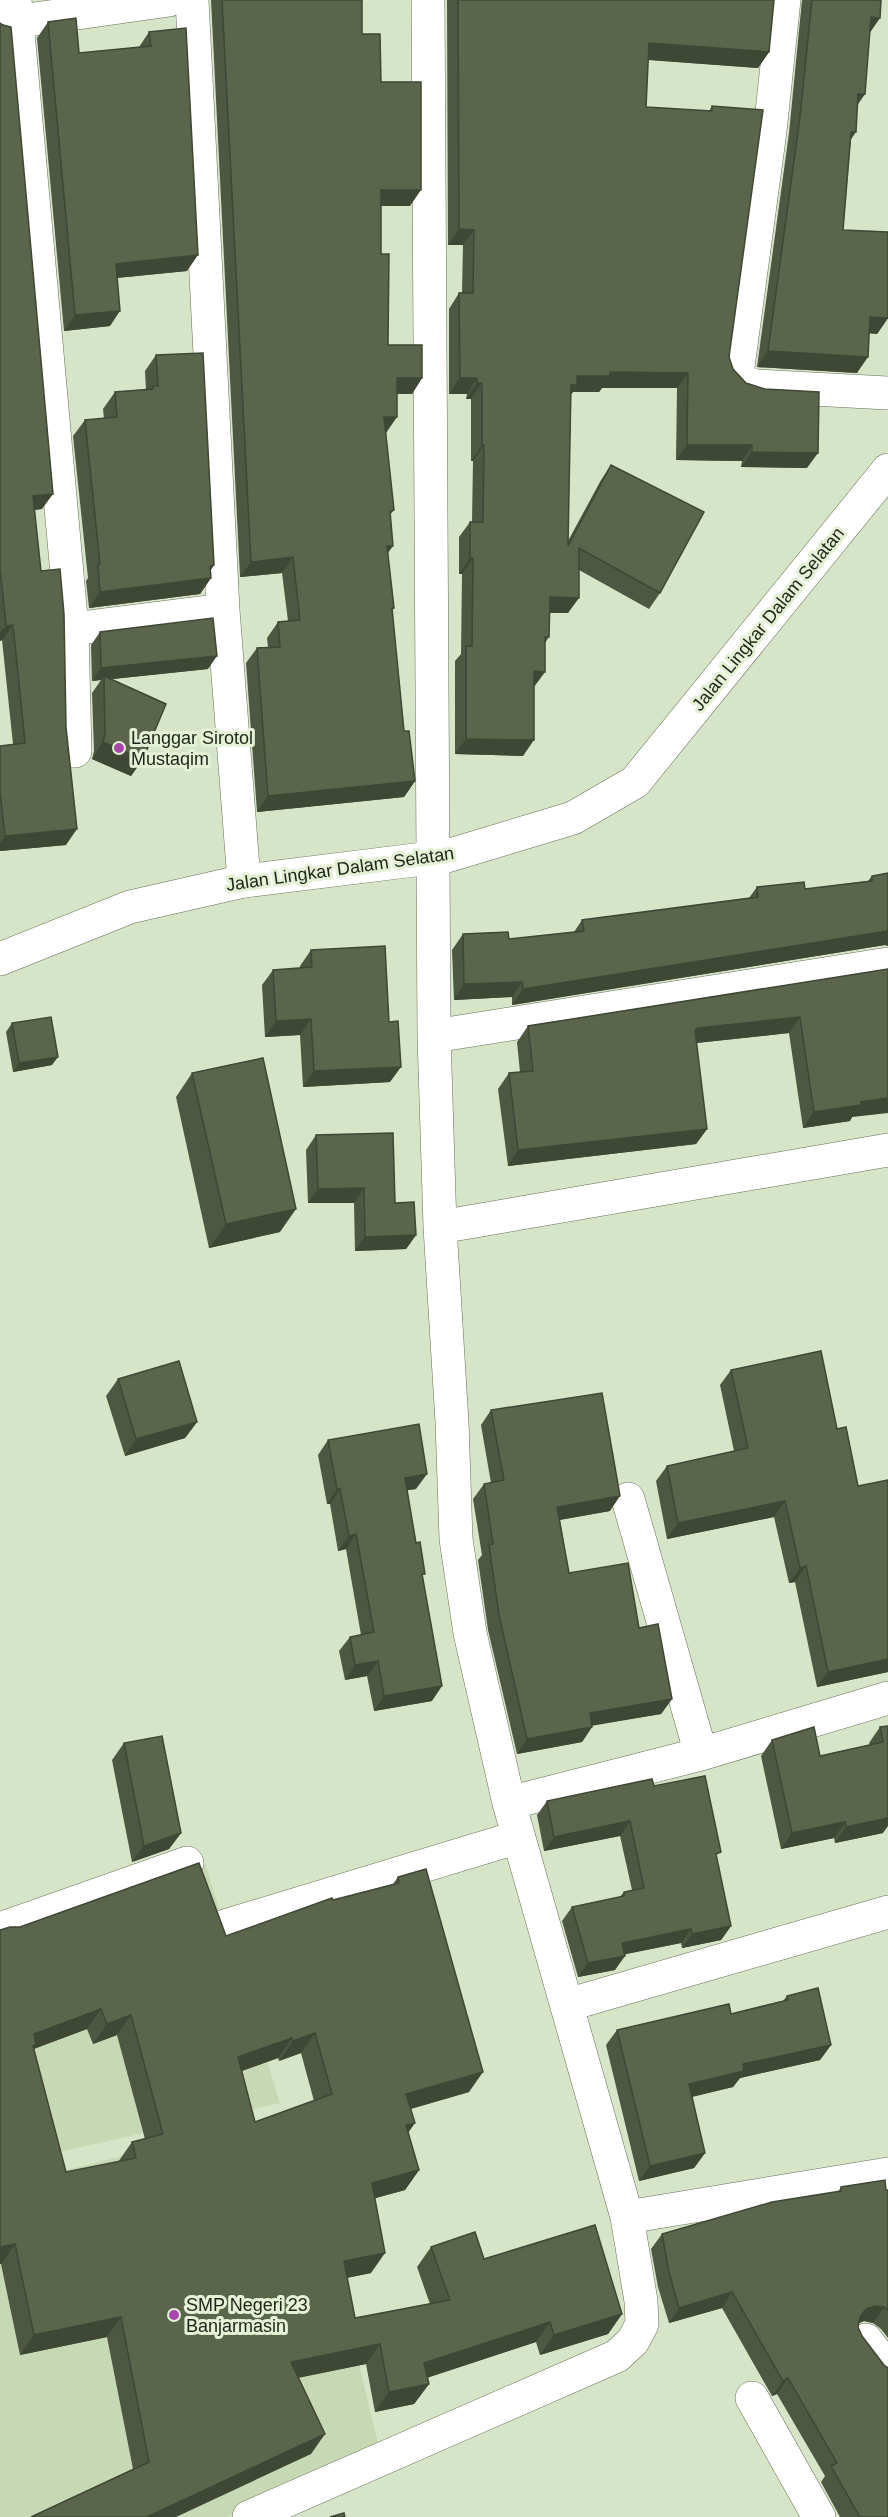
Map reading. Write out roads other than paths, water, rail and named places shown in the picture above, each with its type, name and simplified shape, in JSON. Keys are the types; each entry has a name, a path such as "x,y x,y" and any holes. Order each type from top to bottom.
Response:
{"street":[{"path":"75,751 72,629 11,15 169,0"},
{"path":"192,0 223,610 244,881"},
{"path":"249,2517 618,2356 633,2340 642,2324 641,2301 627,2217 509,1803 470,1634 456,1539 452,1422 440,1227 434,1036 428,0"},
{"path":"784,0 770,130 737,374 742,381 755,386 888,393"},
{"name":"Jalan Lingkar Dalam Selatan","path":"0,959 130,907 244,881 447,856 573,818 635,782 888,472"},
{"path":"72,629 223,610"},
{"path":"434,1036 888,964"},
{"path":"440,1227 888,1150"},
{"path":"628,1499 701,1754"},
{"path":"509,1803 701,1754 888,1698"},
{"path":"225,1926 518,1837"},
{"path":"0,1929 187,1863"},
{"path":"567,2005 888,1912"},
{"path":"627,2217 888,2174"},
{"path":"866,2340 888,2369"},
{"path":"752,2398 819,2517"}],"place":[{"name":"Langgar Sirotol Mustaqim","path":"119,748"},
{"name":"SMP Negeri 23 Banjarmasin","path":"174,2315"}]}
